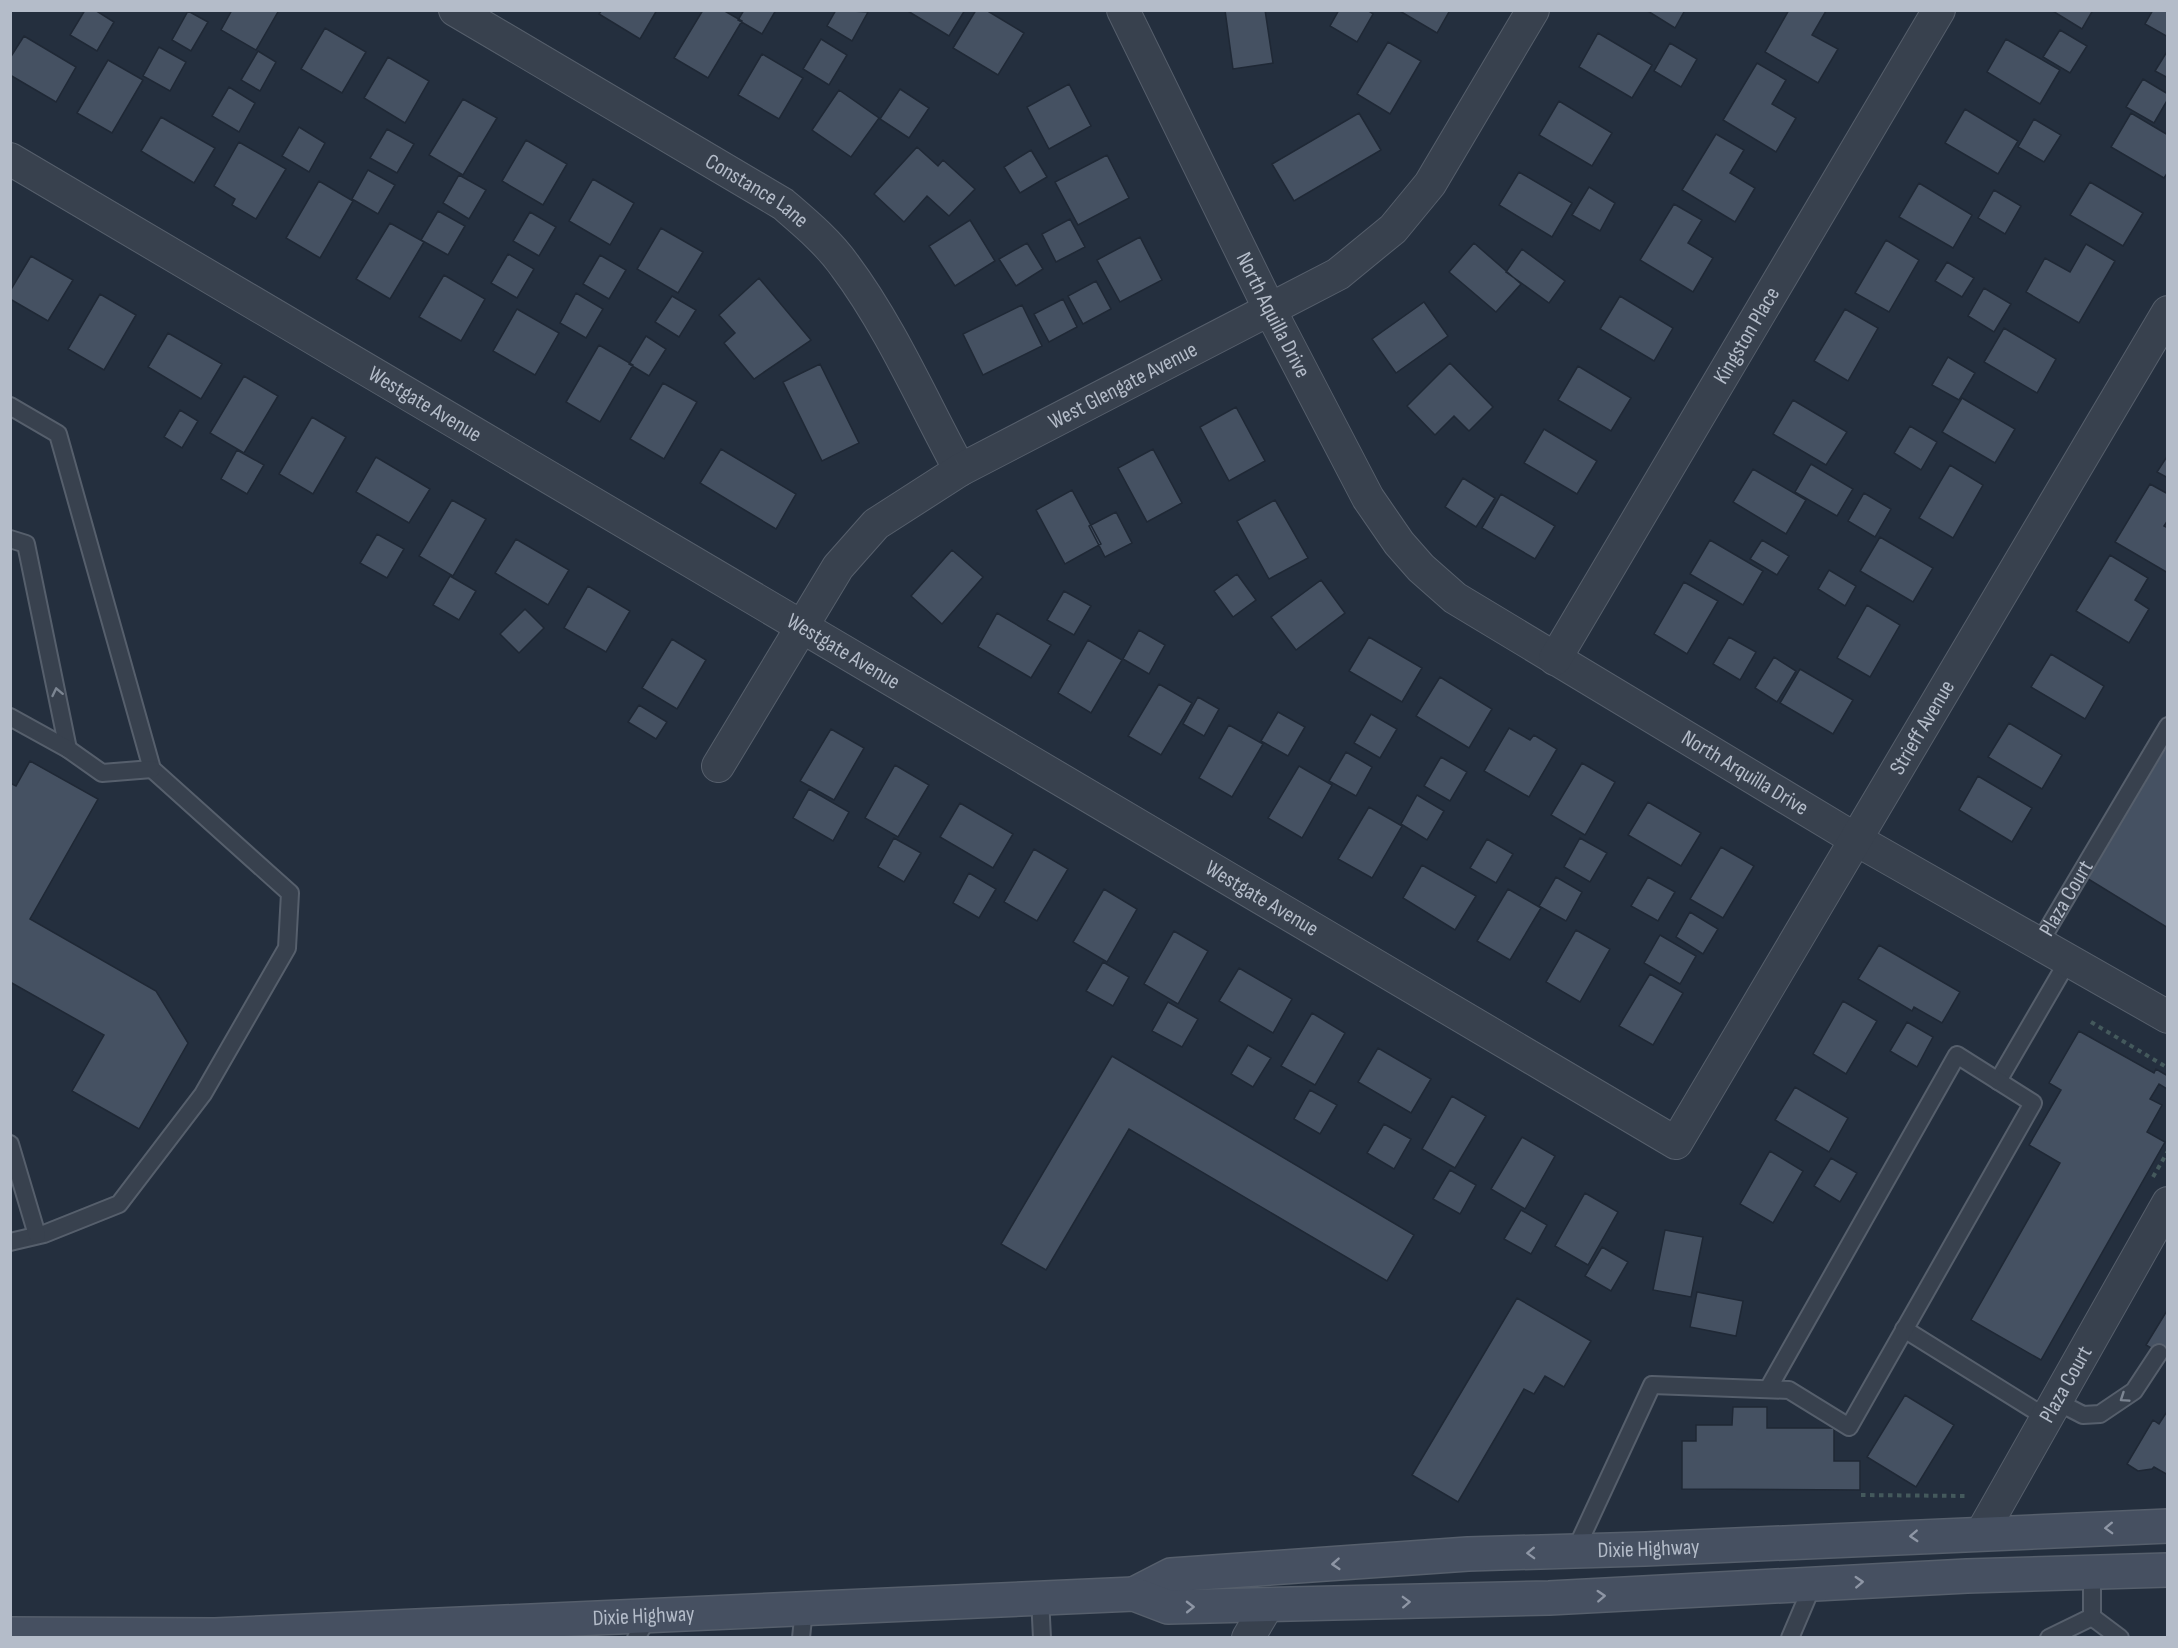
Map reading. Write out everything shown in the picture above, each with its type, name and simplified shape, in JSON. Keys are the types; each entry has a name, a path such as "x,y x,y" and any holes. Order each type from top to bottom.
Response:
{"main road":[{"name":"Dixie Highway","path":"1134,1594 1171,1575 1468,1554 2168,1526"},
{"name":"Dixie Highway","path":"11,1635 214,1636 803,1623 1040,1598 1134,1594 1168,1607 1267,1606 1549,1598 2130,1569 2168,1570"},
{"path":"2130,1569 2168,1593"}],"street":[{"name":"Constance Lane","path":"455,10 783,204 814,231 844,264 865,295 960,470"},
{"name":"North Aquilla Drive","path":"1123,10 1269,308 1382,522 1421,568 1455,598"},
{"name":"West Glengate Avenue","path":"718,766 838,567 876,524 960,470 1338,274 1393,230 1430,184 1533,10"},
{"name":"Kingston Place","path":"1555,659 1939,10"},
{"name":"Westgate Avenue","path":"10,159 1676,1143"},
{"name":"Strieff Avenue","path":"1676,1143 2168,312"},
{"name":"North Arquilla Drive","path":"1455,598 1855,839 2040,942"},
{"name":"Plaza Court","path":"2040,942 2168,1017"},
{"name":"Plaza Court","path":"1981,1534 2168,1203"},
{"path":"1248,1638 1267,1606"}],"lane":[{"path":"10,406 58,434 152,769 290,892 287,948 203,1094 119,1204 37,1235 10,1242"},
{"path":"10,539 26,544 68,749"},
{"path":"10,717 68,749 102,773 152,769"},
{"name":"Plaza Court","path":"2040,942 2168,726"},
{"path":"1998,1081 2069,959"},
{"path":"1575,1551 1652,1385 1789,1390 1849,1427 2033,1103 1957,1055 1768,1389"},
{"path":"10,1144 37,1235"},
{"path":"1904,1329 2051,1409 2083,1414 2100,1414 2134,1392 2159,1353"},
{"path":"2092,1571 2092,1617"},
{"path":"1790,1638 1812,1584"},
{"path":"1040,1598 1042,1638"},
{"path":"2049,1638 2092,1617"},
{"path":"2092,1617 2120,1638"}],"path":[{"path":"2091,1022 2168,1068"},
{"path":"1861,1495 1970,1496"}],"building":[{"path":"85,10 95,10 114,22 97,51 70,35"},
{"path":"232,10 279,10 256,50 221,30"},
{"path":"602,10 657,10 640,39 599,14"},
{"path":"703,10 723,10 742,21 708,78 674,58"},
{"path":"744,10 776,10 762,34 738,20"},
{"path":"836,10 868,12 852,41 827,26"},
{"path":"906,10 965,10 949,36"},
{"path":"976,10 986,10 1024,33 998,75 953,48"},
{"path":"1225,10 1265,10 1273,63 1233,69"},
{"path":"1339,10 1367,10 1373,14 1357,42 1330,26"},
{"path":"1398,10 1450,10 1437,33"},
{"path":"1646,10 1685,10 1675,28"},
{"path":"1789,10 1826,11 1812,35 1838,49 1818,83 1765,52"},
{"path":"2051,10 2093,10 2082,29"},
{"path":"2153,10 2168,10 2168,37 2145,24"},
{"path":"188,11 208,22 191,51 172,40"},
{"path":"325,28 366,52 342,93 301,69"},
{"path":"2060,30 2087,46 2070,73 2043,57"},
{"path":"1598,33 1652,65 1632,98 1579,67"},
{"path":"24,36 76,67 56,102 10,75 10,58"},
{"path":"821,39 847,55 829,85 803,69"},
{"path":"2006,39 2060,70 2040,104 1987,72"},
{"path":"1388,42 1421,61 1390,114 1357,94"},
{"path":"1670,43 1697,59 1681,87 1654,71"},
{"path":"159,47 186,62 170,91 143,76"},
{"path":"2168,50 2168,78 2155,71"},
{"path":"258,51 276,62 260,91 241,80"},
{"path":"762,54 803,78 779,119 738,95"},
{"path":"388,57 429,81 405,123 364,98"},
{"path":"108,60 143,80 112,133 77,113"},
{"path":"1757,63 1786,80 1772,104 1796,118 1776,152 1723,120"},
{"path":"2143,79 2168,94 2168,99 2154,123 2126,107"},
{"path":"1069,84 1091,126 1049,149 1027,107"},
{"path":"229,87 255,103 239,132 212,116"},
{"path":"900,89 929,108 909,138 880,119"},
{"path":"839,90 879,118 851,157 812,130"},
{"path":"463,99 497,118 463,175 429,155"},
{"path":"1559,101 1612,133 1592,166 1539,135"},
{"path":"1965,109 2018,141 1998,174 1945,143"},
{"path":"1359,113 1381,150 1294,201 1272,164"},
{"path":"2131,113 2168,135 2168,172 2164,178 2111,147"},
{"path":"161,117 215,148 194,183 141,151"},
{"path":"2034,119 2061,135 2044,162 2018,147"},
{"path":"299,127 325,143 309,172 282,156"},
{"path":"387,129 414,144 397,173 370,158"},
{"path":"1716,134 1744,150 1730,173 1755,188 1735,222 1682,190"},
{"path":"526,140 567,164 543,205 502,181"},
{"path":"239,142 286,169 256,219 232,205 235,199 214,186"},
{"path":"917,147 938,166 943,160 975,189 949,216 927,196 904,222 874,194"},
{"path":"1031,150 1047,177 1020,193 1004,167"},
{"path":"1107,155 1129,198 1078,225 1055,182"},
{"path":"368,170 395,185 378,214 352,199"},
{"path":"1519,172 1572,203 1552,237 1499,205"},
{"path":"459,175 486,190 469,219 443,203"},
{"path":"593,179 634,203 610,245 569,221"},
{"path":"319,181 353,201 320,258 286,238"},
{"path":"2090,182 2143,213 2123,246 2070,215"},
{"path":"1919,183 1972,215 1953,248 1899,217"},
{"path":"1589,187 1615,203 1600,231 1572,215"},
{"path":"1994,190 2021,206 2005,234 1978,218"},
{"path":"1674,204 1702,220 1688,243 1713,258 1693,292 1640,260"},
{"path":"438,211 465,226 448,255 421,240"},
{"path":"530,212 556,227 539,256 513,241"},
{"path":"1070,219 1085,247 1056,262 1042,234"},
{"path":"970,220 995,261 955,286 929,246"},
{"path":"390,223 424,242 390,299 356,279"},
{"path":"661,228 703,252 678,293 637,269"},
{"path":"1140,237 1162,280 1120,302 1097,260"},
{"path":"1886,240 1919,260 1889,312 1855,293"},
{"path":"1027,243 1043,269 1016,286 999,259"},
{"path":"1474,243 1521,284 1496,312 1449,272"},
{"path":"2086,244 2115,261 2079,323 2026,292 2045,258 2070,272"},
{"path":"1522,249 1565,281 1549,303 1506,272"},
{"path":"508,254 534,269 517,298 491,283"},
{"path":"600,255 626,270 609,299 583,284"},
{"path":"31,256 73,280 48,321 10,299 10,291"},
{"path":"1947,262 1974,278 1962,297 1935,281"},
{"path":"444,275 485,299 461,341 419,317"},
{"path":"759,278 811,340 754,379 724,343 735,333 719,315"},
{"path":"1096,281 1111,309 1083,324 1068,296"},
{"path":"1984,288 2011,304 1994,332 1968,316"},
{"path":"576,293 603,309 586,338 560,323"},
{"path":"100,294 136,315 104,370 68,349"},
{"path":"672,296 696,310 679,337 655,322"},
{"path":"1620,296 1673,328 1654,361 1600,329"},
{"path":"1063,299 1077,327 1049,342 1034,314"},
{"path":"1424,302 1448,336 1396,373 1372,339"},
{"path":"1022,305 1042,346 983,375 963,334"},
{"path":"517,309 559,333 535,375 493,351"},
{"path":"1845,309 1878,328 1848,381 1814,361"},
{"path":"2004,328 2056,359 2037,393 1984,362"},
{"path":"168,333 222,364 201,399 148,367"},
{"path":"646,336 666,349 649,376 629,364"},
{"path":"599,345 633,365 600,422 566,402"},
{"path":"1948,357 1975,373 1959,400 1932,385"},
{"path":"1450,363 1493,407 1469,431 1454,416 1435,435 1407,406"},
{"path":"820,364 859,443 822,461 783,382"},
{"path":"1578,366 1631,398 1611,431 1558,400"},
{"path":"244,376 278,396 244,453 210,433"},
{"path":"663,383 697,402 664,459 630,439"},
{"path":"1962,398 2015,429 1995,463 1942,432"},
{"path":"1793,400 1847,432 1826,465 1773,434"},
{"path":"1236,407 1265,461 1229,481 1200,427"},
{"path":"180,410 198,421 182,448 164,437"},
{"path":"312,417 346,437 313,494 279,474"},
{"path":"1910,426 1937,442 1921,470 1894,453"},
{"path":"1544,429 1597,461 1577,494 1524,463"},
{"path":"721,449 796,494 776,529 700,483"},
{"path":"1153,449 1182,503 1147,522 1118,468"},
{"path":"237,450 264,465 247,494 221,479"},
{"path":"2168,455 2168,478 2157,472"},
{"path":"376,457 430,489 409,523 356,492"},
{"path":"1811,464 1853,489 1837,516 1795,492"},
{"path":"1950,465 1983,485 1953,538 1919,518"},
{"path":"1753,469 1806,500 1786,534 1733,502"},
{"path":"1463,478 1495,498 1476,527 1445,507"},
{"path":"2150,484 2168,494 2168,520 2164,526 2168,528 2168,573 2115,542"},
{"path":"1072,490 1101,544 1065,564 1036,510"},
{"path":"1864,493 1891,509 1875,537 1848,521"},
{"path":"1501,494 1555,526 1535,559 1482,528"},
{"path":"452,500 486,519 453,576 419,556"},
{"path":"1275,500 1308,558 1269,579 1237,521"},
{"path":"1116,512 1132,543 1105,557 1089,526"},
{"path":"377,534 404,549 387,578 360,563"},
{"path":"1880,537 1933,568 1913,602 1860,571"},
{"path":"516,539 569,570 548,605 495,573"},
{"path":"1710,540 1763,571 1743,605 1690,574"},
{"path":"1762,540 1789,556 1777,575 1750,559"},
{"path":"952,550 983,577 942,624 911,596"},
{"path":"2110,555 2148,578 2135,600 2149,609 2129,643 2076,611"},
{"path":"1829,570 1856,586 1845,606 1818,589"},
{"path":"1237,574 1256,600 1233,617 1214,591"},
{"path":"450,576 476,591 459,620 433,605"},
{"path":"1321,580 1345,613 1296,650 1271,617"},
{"path":"1684,582 1718,601 1687,654 1654,634"},
{"path":"588,586 630,611 606,652 564,628"},
{"path":"1064,591 1091,606 1074,635 1047,620"},
{"path":"1867,605 1900,625 1870,677 1837,658"},
{"path":"525,609 544,628 519,653 500,634"},
{"path":"997,613 1051,645 1031,678 978,647"},
{"path":"1139,630 1165,645 1149,674 1123,659"},
{"path":"1369,637 1422,668 1402,702 1349,671"},
{"path":"1729,637 1756,652 1740,680 1713,664"},
{"path":"672,639 706,660 677,709 642,688"},
{"path":"1088,640 1122,660 1091,713 1058,693"},
{"path":"2051,654 2104,686 2085,719 2031,687"},
{"path":"1774,657 1796,671 1777,702 1755,688"},
{"path":"1800,669 1853,700 1833,734 1780,703"},
{"path":"1440,677 1492,709 1469,748 1416,716"},
{"path":"1159,684 1192,703 1161,755 1128,736"},
{"path":"1198,697 1219,709 1204,736 1183,724"},
{"path":"639,705 667,722 656,739 628,722"},
{"path":"1278,712 1305,727 1288,756 1261,741"},
{"path":"1371,714 1397,729 1380,758 1354,743"},
{"path":"2009,723 2062,755 2042,789 1988,757"},
{"path":"1229,725 1263,744 1232,797 1199,778"},
{"path":"1509,728 1530,740 1534,735 1557,749 1529,797 1484,771"},
{"path":"831,729 864,748 834,800 800,781"},
{"path":"2168,738 2168,928 2085,877"},
{"path":"1346,752 1372,767 1356,796 1329,781"},
{"path":"1441,757 1467,772 1450,801 1424,786"},
{"path":"30,761 98,799 30,919 156,991 188,1043 139,1129 72,1091 104,1035 10,982 10,783 16,786"},
{"path":"1582,763 1615,782 1585,835 1551,815"},
{"path":"895,765 929,785 898,837 865,818"},
{"path":"1299,766 1332,785 1302,838 1268,818"},
{"path":"1978,776 2032,808 2012,842 1959,810"},
{"path":"809,789 849,812 833,841 793,818"},
{"path":"1417,795 1444,811 1427,840 1401,824"},
{"path":"1648,802 1701,833 1681,866 1628,835"},
{"path":"960,803 1013,834 993,868 940,837"},
{"path":"1369,807 1402,826 1372,878 1338,859"},
{"path":"894,838 921,853 904,882 878,867"},
{"path":"1580,838 1607,853 1590,882 1564,867"},
{"path":"1487,839 1513,854 1496,883 1470,868"},
{"path":"1721,847 1754,866 1723,918 1690,899"},
{"path":"1034,849 1068,869 1037,921 1004,902"},
{"path":"1422,865 1476,896 1455,930 1403,898"},
{"path":"969,873 996,889 979,918 953,903"},
{"path":"1556,877 1582,892 1566,921 1539,906"},
{"path":"1648,877 1675,892 1658,921 1631,906"},
{"path":"1104,889 1137,909 1107,962 1073,942"},
{"path":"1508,889 1541,908 1510,960 1477,941"},
{"path":"1690,912 1718,929 1703,954 1676,937"},
{"path":"1576,930 1610,949 1580,1002 1546,982"},
{"path":"1174,931 1208,951 1178,1004 1144,984"},
{"path":"1660,935 1696,956 1680,984 1644,963"},
{"path":"1879,945 1960,992 1942,1023 1914,1007 1912,1011 1858,979"},
{"path":"1103,962 1129,977 1113,1006 1086,991"},
{"path":"1239,968 1292,999 1273,1033 1219,1001"},
{"path":"1650,974 1683,993 1653,1045 1619,1026"},
{"path":"1843,1001 1877,1021 1846,1074 1813,1054"},
{"path":"1168,1002 1198,1019 1182,1047 1152,1031"},
{"path":"1312,1013 1345,1033 1315,1085 1281,1066"},
{"path":"1907,1022 1933,1037 1917,1067 1890,1051"},
{"path":"2079,1031 2154,1073 2156,1069 2168,1076 2167,1089 2159,1084 2150,1099 2162,1105 2147,1132 2165,1142 2041,1360 1971,1320 2060,1163 2029,1145 2061,1090 2049,1083"},
{"path":"1248,1045 1271,1058 1253,1087 1231,1074"},
{"path":"1378,1048 1431,1079 1411,1113 1358,1082"},
{"path":"1112,1056 1414,1235 1387,1281 1129,1129 1046,1270 1001,1244"},
{"path":"1795,1087 1848,1118 1829,1152 1775,1120"},
{"path":"1310,1090 1337,1105 1320,1134 1294,1119"},
{"path":"1452,1096 1486,1116 1455,1168 1422,1149"},
{"path":"1384,1124 1411,1139 1394,1169 1367,1153"},
{"path":"1522,1137 1555,1156 1525,1209 1491,1189"},
{"path":"1770,1151 1803,1171 1773,1223 1740,1204"},
{"path":"1831,1158 1857,1173 1840,1202 1814,1186"},
{"path":"1450,1170 1476,1185 1460,1214 1433,1199"},
{"path":"1585,1193 1618,1212 1588,1265 1555,1246"},
{"path":"1521,1210 1547,1225 1531,1254 1504,1239"},
{"path":"1665,1230 1703,1237 1691,1297 1653,1290"},
{"path":"1602,1247 1628,1262 1611,1291 1585,1276"},
{"path":"1697,1292 1743,1301 1736,1336 1690,1327"},
{"path":"1517,1298 1591,1341 1564,1387 1545,1376 1534,1394 1524,1389 1458,1502 1412,1475"},
{"path":"2168,1309 2168,1358 2146,1345"},
{"path":"1905,1395 1954,1425 1916,1487 1867,1457"},
{"path":"1733,1407 1767,1407 1767,1428 1834,1428 1834,1461 1860,1461 1860,1490 1682,1489 1682,1441 1696,1441 1696,1425 1732,1425"},
{"path":"2168,1410 2168,1475 2154,1467 2138,1471 2127,1464 2153,1420 2159,1424"}]}
